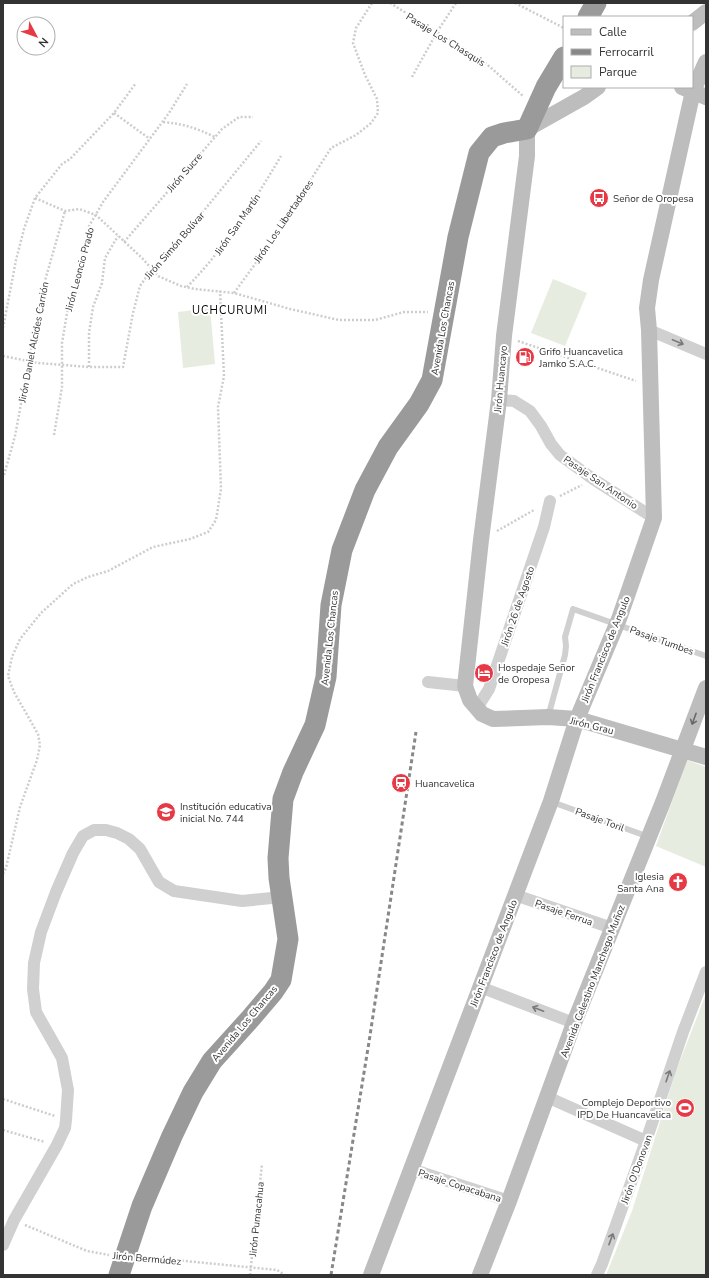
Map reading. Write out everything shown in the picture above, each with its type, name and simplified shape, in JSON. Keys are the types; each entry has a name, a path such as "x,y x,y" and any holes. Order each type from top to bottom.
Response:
{"highway":[{"path":"589,16 596,3"},
{"path":"527,129 546,87 563,59"},
{"name":"Avenida Los Chancas","path":"122,1266 142,1206 172,1136 193,1092 212,1061 261,1006 281,980 288,939 278,858 283,799 293,772 316,725 326,677 331,604 342,550 365,490 388,447 419,404 432,380 458,237 480,153 492,137 504,133 527,129"}],"main road":[{"path":"693,21 706,12"},
{"name":"Jirón Francisco de Angulo","path":"371,1275 551,801 577,719 617,624 654,518 649,330 647,308 651,280 694,92 706,62"},
{"path":"527,129 584,97 597,88"},
{"name":"Jirón Huancayo","path":"465,686 481,540 499,400 504,336 528,156 527,129"},
{"path":"465,686 470,700 477,708"},
{"name":"Avenida Celestino Manchego Muñoz","path":"480,1275 509,1201 574,1023 649,837 706,688"},
{"name":"Jirón Grau","path":"477,708 482,714 493,719 548,717 577,719 706,757"}],"street":[{"path":"649,330 706,354"},
{"name":"Pasaje San Antonio","path":"499,400 514,401 530,411 541,426 551,444 560,455 593,479 654,518"},
{"name":"Jirón 26 de Agosto","path":"477,708 489,689 544,527 550,501"},
{"path":"428,682 465,686"},
{"path":"3,1245 14,1220 57,1145 65,1128 68,1090 62,1058 36,1012 33,989 34,963 42,932 56,892 73,853 83,836 94,830 106,830 117,833 129,839 140,849 159,882 174,891 242,900 282,897"},
{"name":"Pasaje Ferrua","path":"515,895 612,928"},
{"name":"Jirón O'Donovan","path":"596,1275 602,1264 683,1032 706,972"},
{"path":"480,987 574,1023"},
{"path":"547,1097 646,1141"},
{"name":"Pasaje Copacabana","path":"411,1169 509,1201"}],"lane":[{"name":"Pasaje Tumbes","path":"548,717 566,655 565,637 573,609 706,656"},
{"name":"Pasaje Toril","path":"551,801 649,837"}],"path":[{"name":"Jirón Los Libertadores","path":"234,293 268,245 331,148 356,135 371,123 378,113 377,99 365,75 353,43 356,28 372,3"},
{"name":"Pasaje Los Chasquis","path":"390,3 482,60 527,100 538,106"},
{"path":"412,77 437,32 456,3"},
{"path":"515,3 563,27"},
{"path":"3,328 16,260 24,229 35,198 62,164 70,159 114,113 136,83"},
{"name":"Jirón Leoncio Prado","path":"54,435 62,388 62,343 67,313 80,269 88,228 103,202 150,139 187,84"},
{"path":"114,113 150,139"},
{"name":"Jirón Sucre","path":"124,242 225,126 239,117 253,117"},
{"path":"162,122 178,123 195,127 215,137"},
{"name":"Jirón Simón Bolívar","path":"89,367 123,367 133,313 140,286 152,269 192,225 261,140"},
{"name":"Jirón San Martín","path":"187,287 208,265 236,228 281,156"},
{"path":"35,198 65,211 79,209 96,215 143,259 158,276 187,287 234,293 290,309 339,320 375,320 404,312 444,314"},
{"name":"Jirón Daniel Alcides Carrión","path":"4,475 15,436 42,291 65,211"},
{"path":"3,356 28,361 89,367 89,333 93,307 102,283 105,258 118,236"},
{"path":"3,874 6,868 20,807 37,760 40,745 38,734 14,692 8,676 12,657 20,639 41,613 73,584 88,577 108,571 153,547 190,539 208,532 216,520 221,489 218,407 224,376 220,291"},
{"path":"504,336 650,386"},
{"path":"3,1099 66,1120"},
{"path":"3,1130 57,1145"},
{"name":"Jirón Pumacahua","path":"250,1275 262,1164"},
{"name":"Jirón Bermúdez","path":"14,1220 122,1266 165,1259 276,1270 285,1275"}],"green space":[{"path":"553,279 587,293 565,346 531,333"},
{"path":"210,308 215,364 183,368 178,312"},
{"path":"687,760 706,767 706,867 656,846"},
{"name":"Complejo Deportivo IPD De Huancavelica","path":"706,994 706,1275 606,1275 632,1211 676,1071"}],"railway":[{"path":"331,1275 369,1042 416,732"}],"place":[{"name":"Señor de Oropesa","path":"599,198"},
{"name":"Grifo Huancavelica Jamko S.A.C.","path":"525,357"},
{"name":"Hospedaje Señor de Oropesa","path":"484,673"},
{"name":"Huancavelica","path":"401,783"},
{"name":"Institución educativa inicial No. 744","path":"166,812"},
{"name":"Iglesia Santa Ana","path":"678,882"},
{"name":"Complejo Deportivo IPD De Huancavelica","path":"685,1108"}],"district":[{"name":"UCHCURUMI","path":"230,310"}]}
